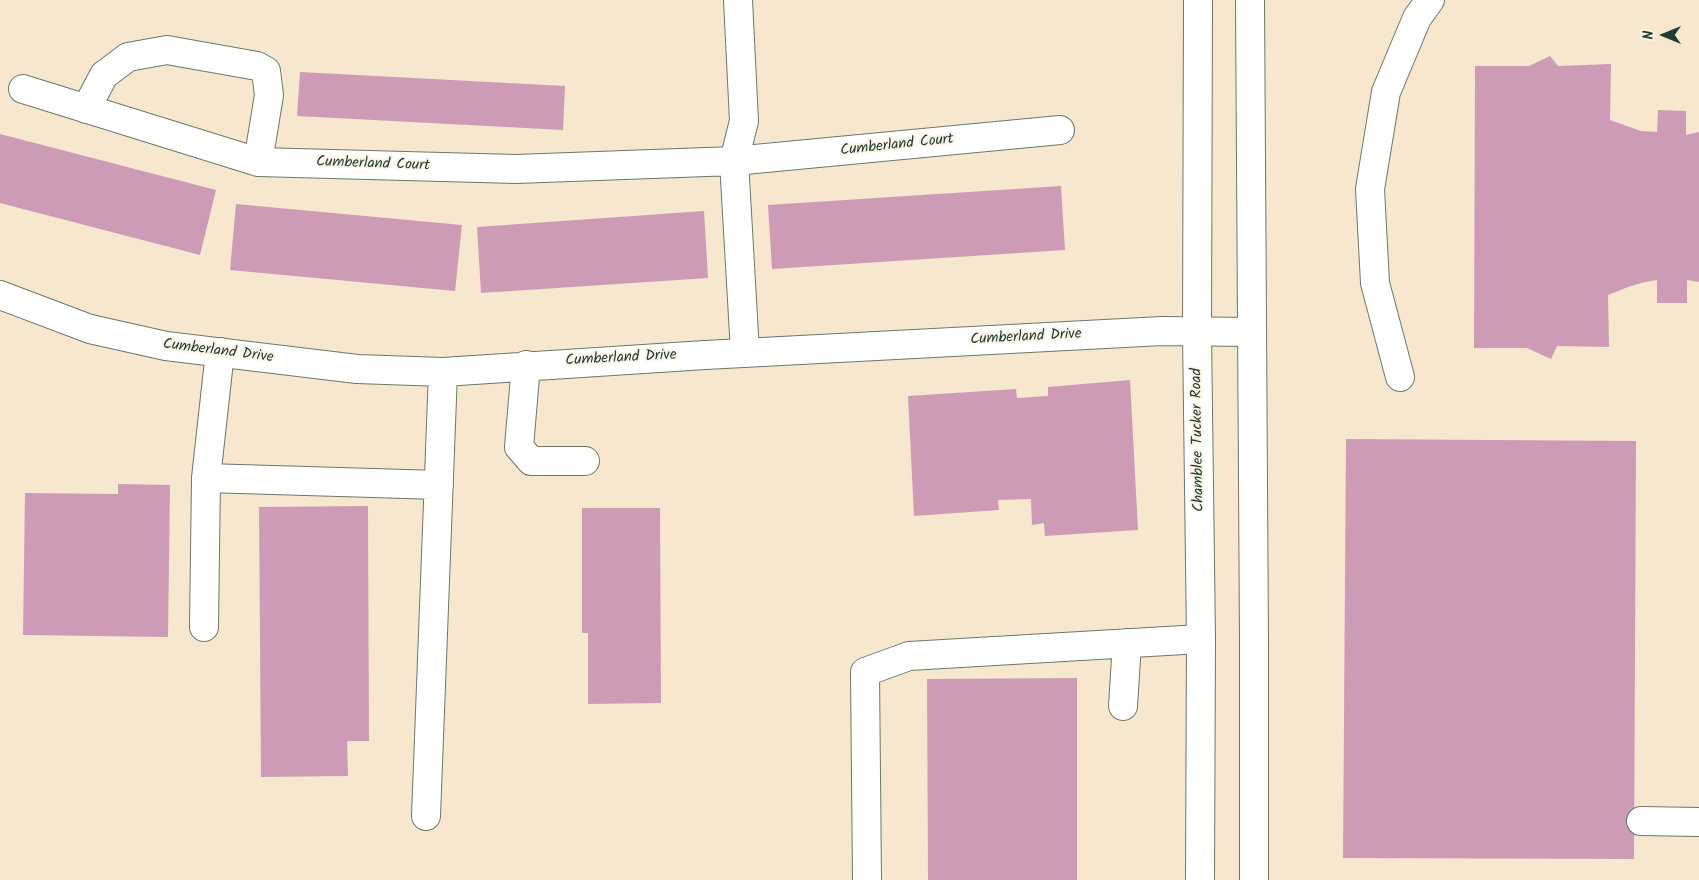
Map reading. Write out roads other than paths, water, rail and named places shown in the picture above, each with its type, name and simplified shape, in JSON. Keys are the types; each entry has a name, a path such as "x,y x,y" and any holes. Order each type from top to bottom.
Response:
{"street":[{"path":"738,0 744,121 734,161 745,352"},
{"name":"Chamblee Tucker Road","path":"1198,0 1197,332 1201,639 1200,880"},
{"path":"1250,0 1254,880"},
{"path":"1400,377 1375,283 1370,189 1386,92 1417,18 1430,0"},
{"path":"86,109 104,75 128,57 167,50 257,66 266,71 269,95 258,162"},
{"name":"Cumberland Court","path":"23,90 258,162 516,169 734,161 1060,130"},
{"name":"Cumberland Drive","path":"0,296 90,329 166,346 357,369 443,372 526,365 745,352 1162,332 1252,332"},
{"path":"204,627 206,478 220,352"},
{"path":"526,365 519,447 531,461 584,461"},
{"path":"426,816 443,372"},
{"path":"206,478 439,485"},
{"path":"867,880 865,672 909,656 1201,639"},
{"path":"1123,706 1127,643"},
{"path":"1641,821 1699,822"}]}
